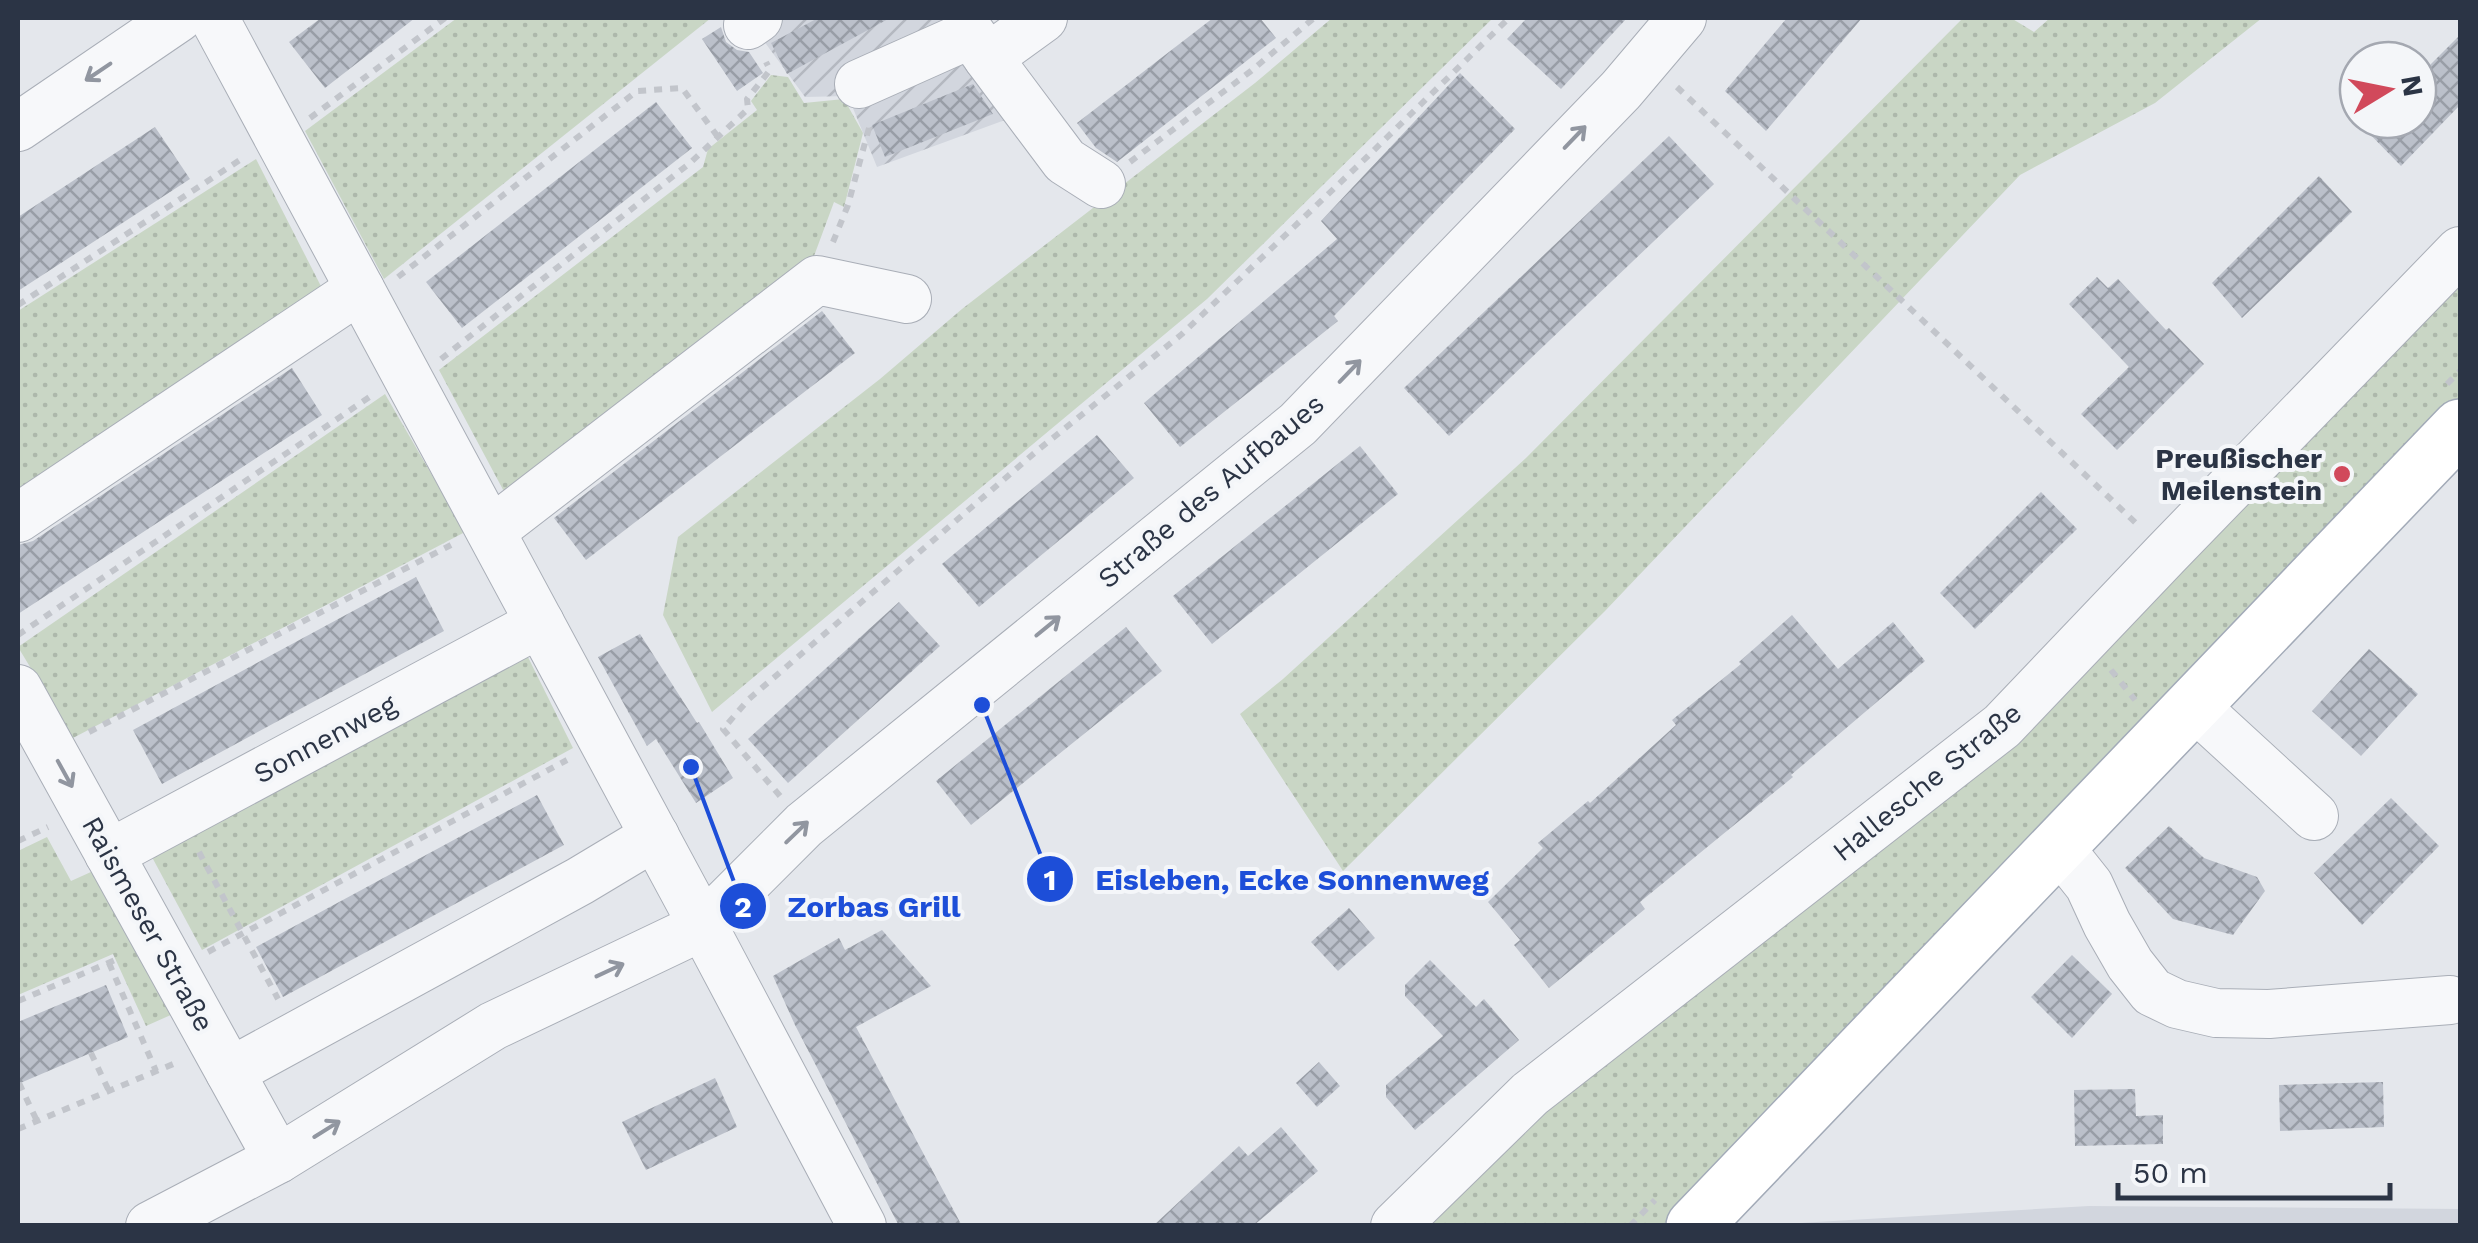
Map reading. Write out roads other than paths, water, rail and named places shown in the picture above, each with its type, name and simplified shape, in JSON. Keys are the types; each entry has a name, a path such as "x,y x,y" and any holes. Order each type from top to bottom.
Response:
{"main road":[{"path":"1694,1226 2460,427"}],"street":[{"path":"18,126 178,18"},
{"path":"214,18 862,1226"},
{"path":"859,84 974,37 1043,18"},
{"name":"Straße des Aufbaues","path":"703,926 804,825 1298,424 1621,90 1682,18"},
{"path":"974,37 1064,161 1101,184"},
{"name":"Hallesche Straße","path":"1395,1226 1530,1094 2002,726 2460,251"},
{"path":"489,528 817,280 906,300"},
{"path":"18,518 363,295"},
{"name":"Sonnenweg","path":"109,854 540,623"},
{"name":"Raismeser Straße","path":"18,689 278,1159"},
{"path":"2193,705 2314,816"},
{"path":"223,1059 297,1036 655,836"},
{"path":"2058,846 2089,885 2130,964 2152,992 2176,1004 2216,1014 2269,1014 2450,1000"},
{"path":"150,1226 278,1159 493,1026 703,926"}],"place":[{"name":"Preußischer Meilenstein","path":"2342,474"},
{"name":"Eisleben, Ecke Sonnenweg","path":"982,705"},
{"name":"Zorbas Grill","path":"691,767"}]}
